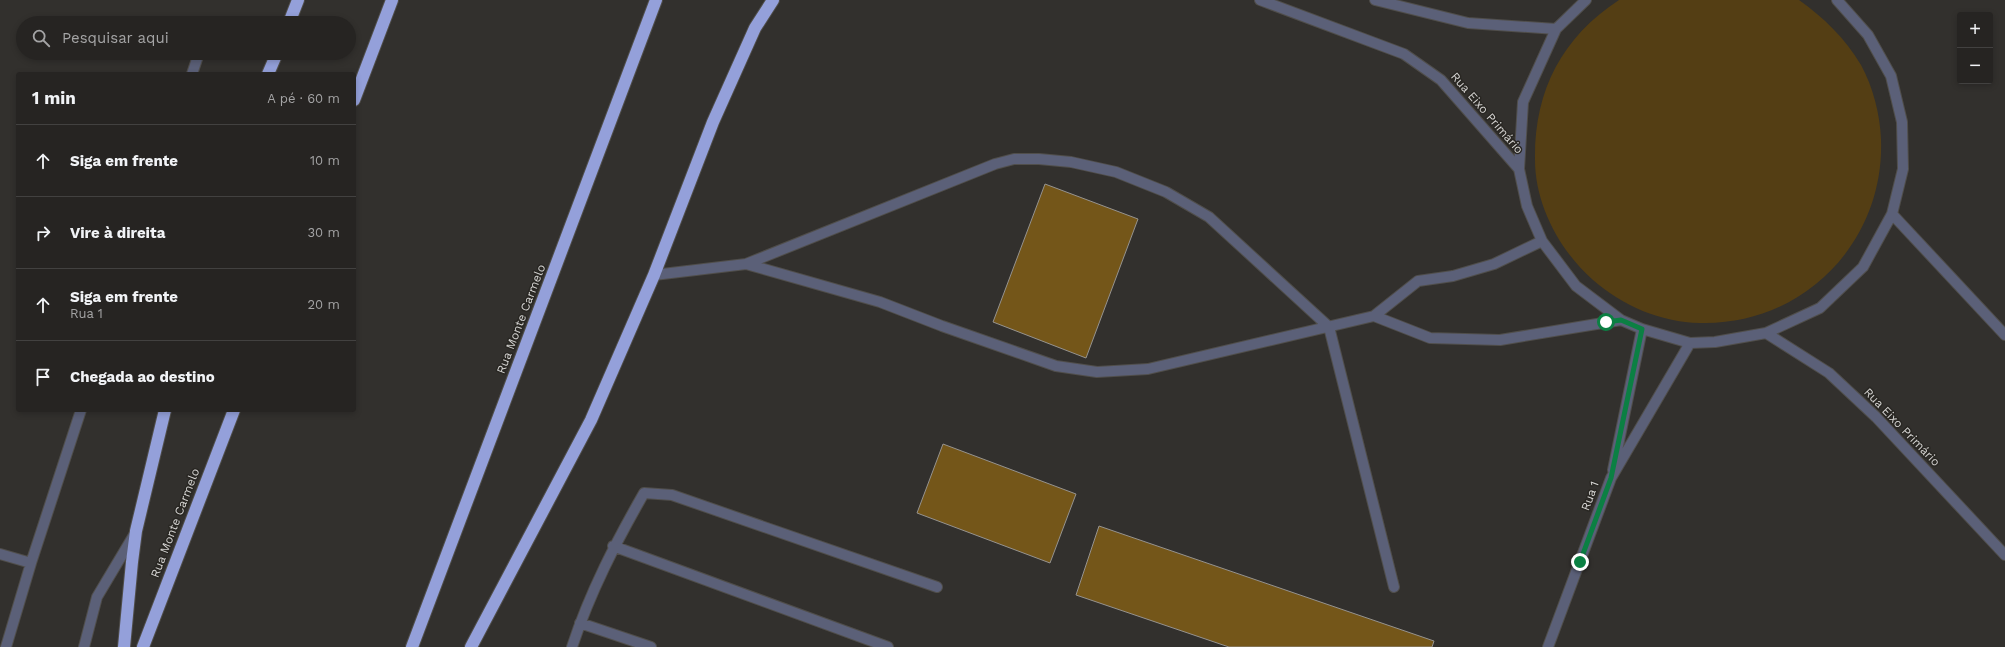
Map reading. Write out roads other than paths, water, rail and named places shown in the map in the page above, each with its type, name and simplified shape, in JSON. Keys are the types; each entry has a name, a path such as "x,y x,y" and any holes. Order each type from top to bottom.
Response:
{"highway":[{"path":"292,16 298,0"},
{"path":"356,95 392,0"},
{"name":"Rua Monte Carmelo","path":"412,647 656,0"},
{"path":"471,647 591,420 654,275 713,122 755,28 773,0"},
{"path":"269,72 274,60"},
{"path":"124,647 136,532 165,412"},
{"name":"Rua Monte Carmelo","path":"142,647 233,412"}],"street":[{"name":"Rua Eixo Primário","path":"1260,0 1404,54 1441,80 1519,169"},
{"path":"1375,0 1468,23 1556,29"},
{"path":"1586,0 1556,29 1523,102 1519,169 1527,206 1542,241 1576,286 1621,320 1642,329 1690,343 1715,342 1766,333 1820,308 1863,267 1892,214 1903,169 1902,122 1895,91 1891,76 1868,35 1837,0"},
{"path":"193,72 197,60"},
{"path":"654,275 746,264 995,164 1014,159 1065,161 1116,172 1159,189 1209,217 1329,327 1394,587"},
{"path":"1892,214 2005,335"},
{"path":"746,264 880,302 942,326 1056,366 1097,372 1148,369 1374,316 1418,281 1453,276 1494,264 1542,241"},
{"path":"1374,316 1430,338 1500,340 1621,320"},
{"path":"1611,478 1642,329"},
{"name":"Rua Eixo Primário","path":"1766,333 1834,378 1876,417 2005,555"},
{"name":"Rua 1","path":"1548,647 1611,478 1690,343"},
{"path":"6,647 31,563 80,412"},
{"path":"572,647 580,623 614,546 644,493 672,495 937,587"},
{"path":"84,647 97,597 136,532"},
{"path":"614,546 888,647"},
{"path":"0,554 31,563"},
{"path":"580,623 651,647"}]}
